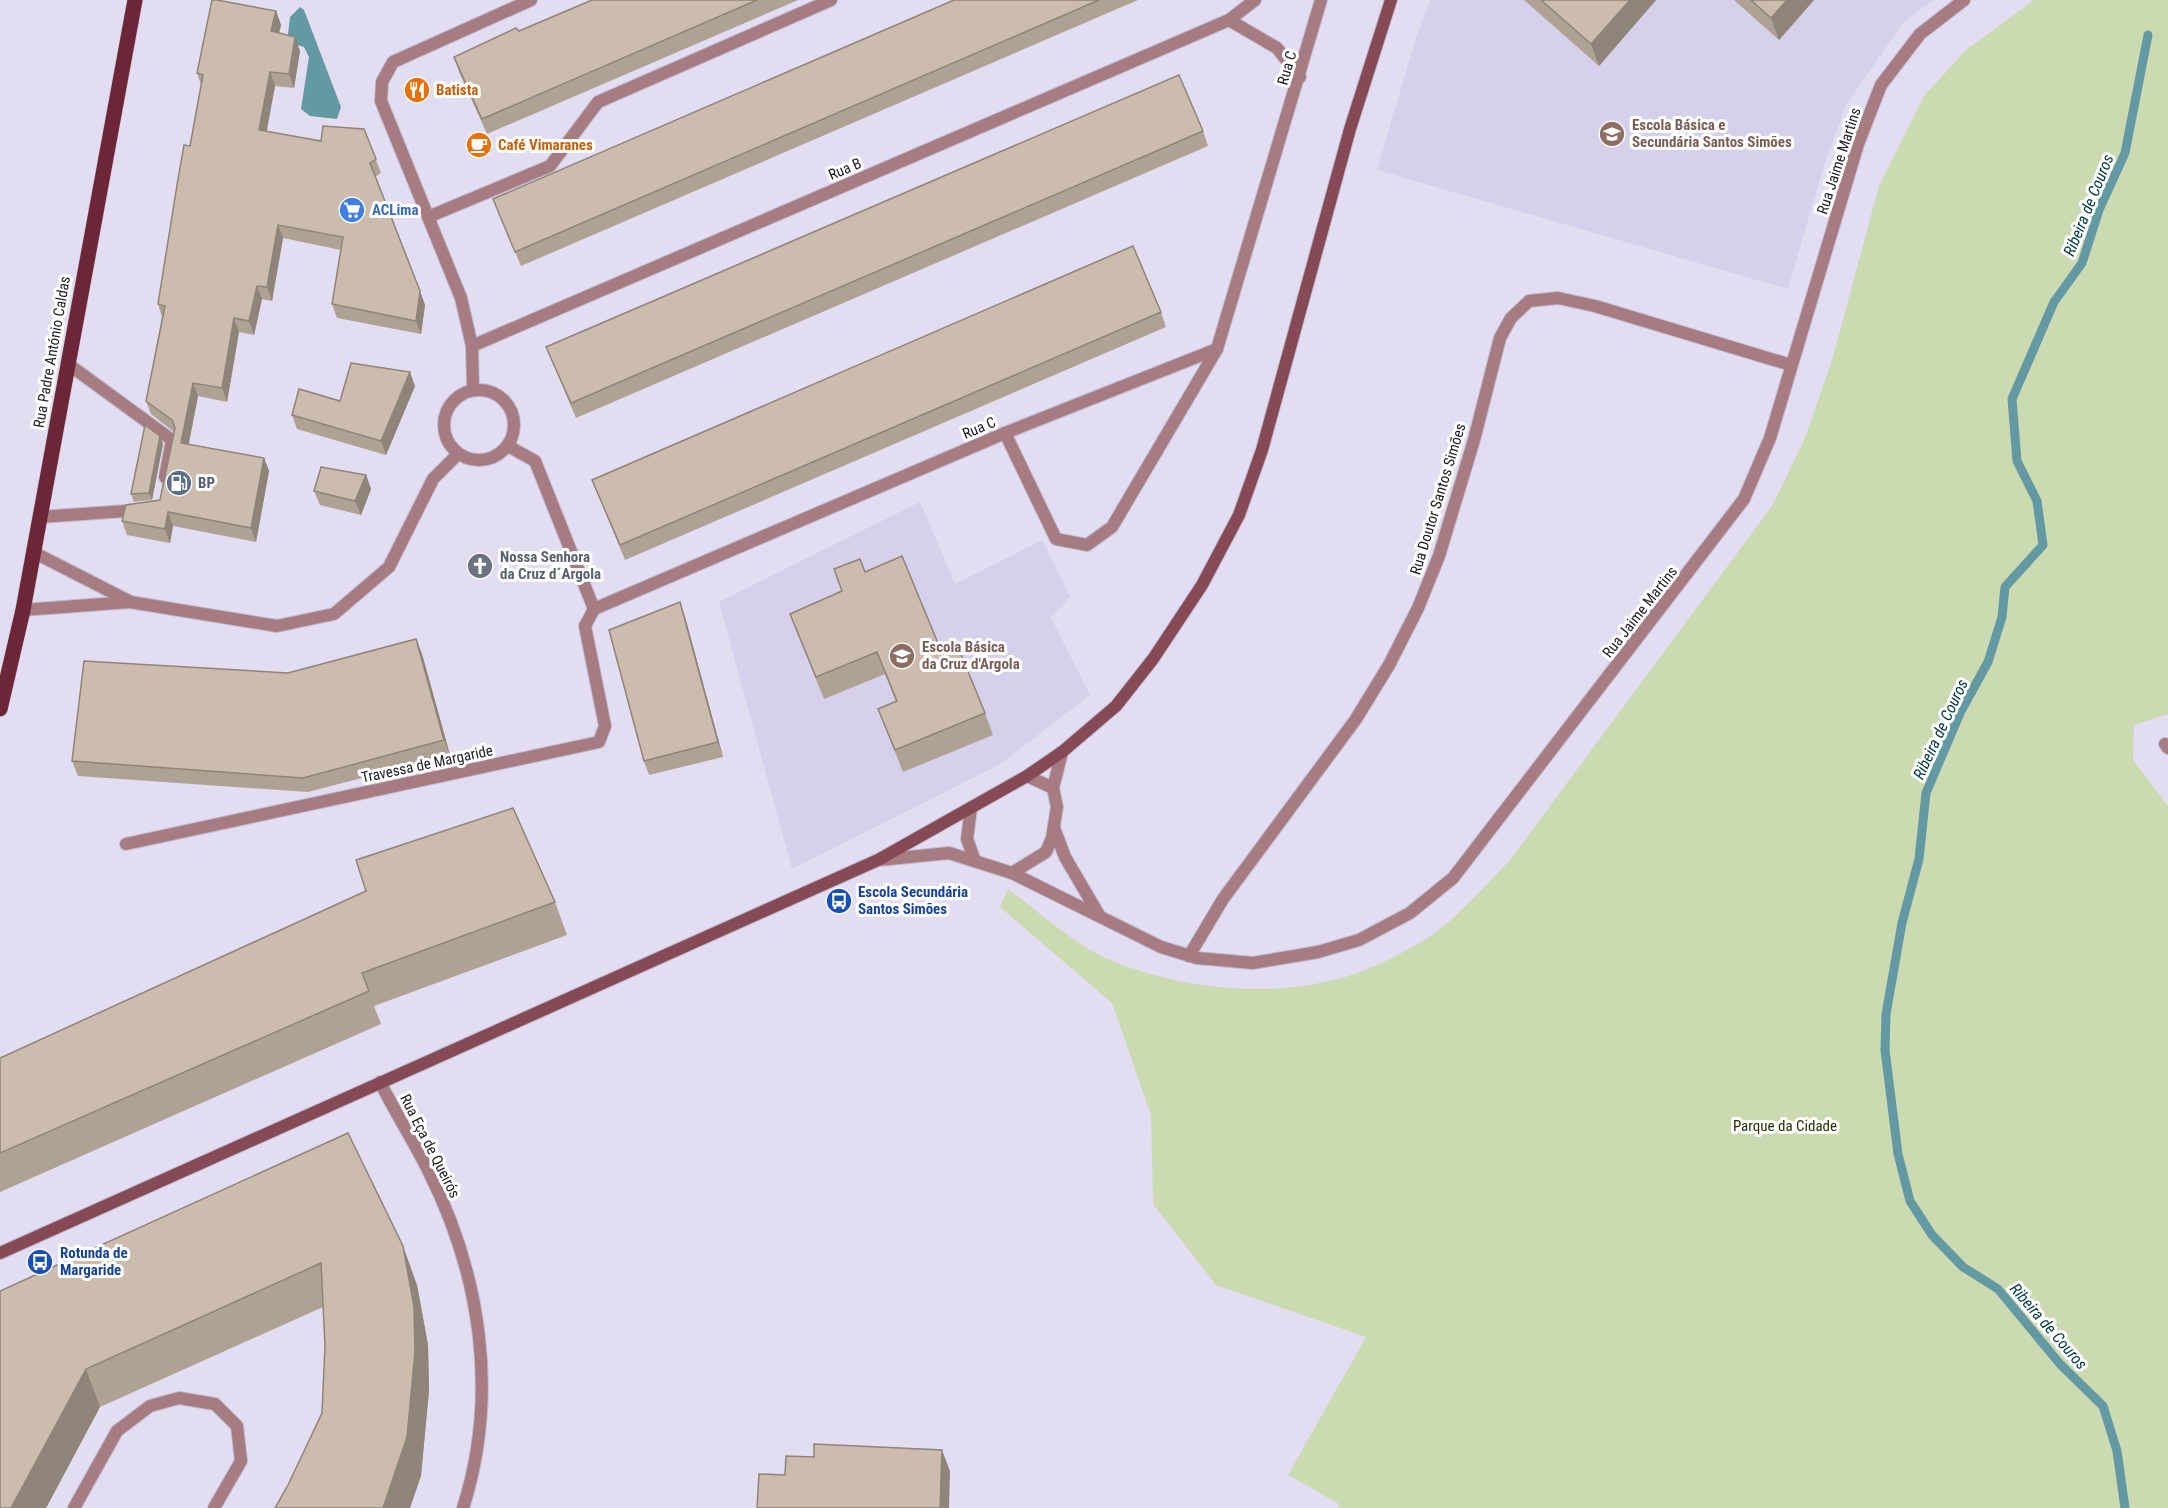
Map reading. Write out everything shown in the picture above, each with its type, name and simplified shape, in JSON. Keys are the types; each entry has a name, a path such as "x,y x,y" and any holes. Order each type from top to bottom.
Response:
{"main road":[{"name":"Rua Padre António Caldas","path":"0,709 23,610 135,0"}],"street":[{"path":"473,388 472,346 461,298 381,101 382,82 393,62 531,0"},
{"path":"429,217 550,166 598,102 831,0"},
{"name":"Rua B","path":"472,346 1229,20 1255,0"},
{"name":"Rua C","path":"594,609 1005,433 1217,349 1300,77 1321,0"},
{"path":"0,1253 878,860 1027,776 1062,752 1116,706 1152,659 1202,585 1239,515 1262,450 1350,129 1391,0"},
{"name":"Rua Jaime Martins","path":"1012,873 1161,946 1189,956 1253,963 1318,952 1359,940 1410,913 1453,878 1744,499 1770,438 1858,144 1881,85 1920,34 1964,0"},
{"path":"1229,20 1277,48 1300,77"},
{"name":"Rua Doutor Santos Simões","path":"1189,956 1223,899 1356,719 1408,627 1439,556 1474,440 1500,338 1511,318 1529,301 1558,298 1594,306 1791,365"},
{"path":"1005,433 1056,539 1087,545 1113,527 1217,349"},
{"path":"68,364 172,440 164,486"},
{"path":"473,388 501,395 515,419 508,447 484,461 457,454 442,430 449,403 473,388"},
{"path":"508,447 535,461 594,609"},
{"path":"23,610 130,602 277,627 334,614 389,567 433,479 457,454"},
{"path":"40,517 148,509"},
{"path":"33,552 130,602"},
{"name":"Travessa de Margaride","path":"126,844 598,742 605,726 585,626 594,609"},
{"path":"878,860 949,853 1012,873 1046,852 1054,828 1057,807 1053,788 1062,752"},
{"path":"1027,776 1053,788"},
{"path":"971,808 967,839 975,861"},
{"path":"1054,828 1065,856 1100,916"},
{"name":"Rua Eça de Queirós","path":"380,1082 399,1121 428,1169 450,1218 468,1272 481,1331 477,1447 463,1508"},
{"path":"74,1508 117,1431 150,1406 179,1398 215,1404 237,1426 241,1461 214,1508"}],"shaded area":[{"name":"Escola Básica e Secundária Santos Simões","path":"1430,0 1933,0 1903,23 1846,105 1825,162 1788,289 1377,170 1414,44"},
{"path":"300,7 304,10 341,107 337,119 310,116 301,109 309,57 304,47 287,42 290,17"},
{"name":"Escola Básica da Cruz d'Argola","path":"920,502 955,584 1042,540 1070,596 1051,618 1090,695 999,765 792,869 719,602"}],"green space":[{"name":"Parque da Cidade","path":"2034,0 2168,0 2168,714 2134,725 2133,760 2168,806 2168,1508 1337,1508 1339,1504 1288,1475 1366,1337 1216,1285 1153,1204 1151,1115 1112,1003 1000,907 1008,889 1074,940 1103,957 1172,980 1230,988 1289,987 1317,984 1345,977 1408,950 1442,928 1510,860 1772,506 1805,438 1832,360 1879,186 1924,96 1966,50"}],"building":[{"path":"212,0 276,11 271,31 295,37 289,74 270,72 259,130 321,141 323,126 364,129 376,159 370,163 420,291 416,321 332,304 343,237 278,225 267,287 257,286 249,321 234,318 222,388 193,383 181,443 264,458 251,528 168,512 165,529 122,521 126,505 160,500 175,428 172,420 146,401 165,306 158,304 177,185 184,145 190,146 203,75 197,73"},
{"path":"592,0 757,0 482,119 454,57 516,28 519,31"},
{"path":"954,0 1099,0 515,252 493,199"},
{"path":"1541,0 1630,0 1591,44"},
{"path":"1751,0 1787,0 1771,18"},
{"path":"1179,75 1203,131 571,403 546,347"},
{"path":"1133,246 1161,312 620,545 592,480"},
{"path":"351,363 410,372 381,441 292,415 299,389 340,401"},
{"path":"145,425 160,436 149,493 131,494"},
{"path":"321,467 366,475 355,501 314,491"},
{"path":"902,556 940,648 956,642 985,713 895,750 878,709 897,701 877,652 816,677 790,614 842,591 834,569 860,559 865,572"},
{"path":"680,602 718,742 644,761 609,630"},
{"path":"416,639 444,740 303,778 72,761 84,661 288,673"},
{"path":"513,808 555,902 362,973 369,991 0,1153 0,1058 366,891 356,860"},
{"path":"348,1133 403,1246 414,1307 415,1352 407,1437 383,1508 275,1508 322,1413 325,1346 321,1263 86,1369 11,1508 0,1508 0,1291"},
{"path":"814,1444 942,1450 940,1508 757,1508 759,1474 785,1475 786,1456 814,1457"}],"waterway":[{"name":"Ribeira de Couros","path":"2125,1508 2117,1451 2103,1406 2060,1364 1998,1289 1963,1267 1932,1235 1910,1201 1898,1154 1885,1050 1886,1014 1902,923 1919,859 1926,793 1961,711 1988,662 2002,617 2005,587 2043,545 2037,501 2017,461 2012,399 2054,302 2082,263 2099,210 2125,153 2148,35"}],"place":[{"name":"Batista","path":"417,90"},
{"name":"Escola Básica e Secundária Santos Simões","path":"1612,134"},
{"name":"Café Vimaranes","path":"479,145"},
{"name":"ACLima","path":"352,210"},
{"name":"BP","path":"179,483"},
{"name":"Nossa Senhora da Cruz d´Argola","path":"480,566"},
{"name":"Escola Básica da Cruz d'Argola","path":"902,656"},
{"name":"Escola Secundária Santos Simões","path":"839,901"},
{"name":"Rotunda de Margaride","path":"40,1262"}]}
